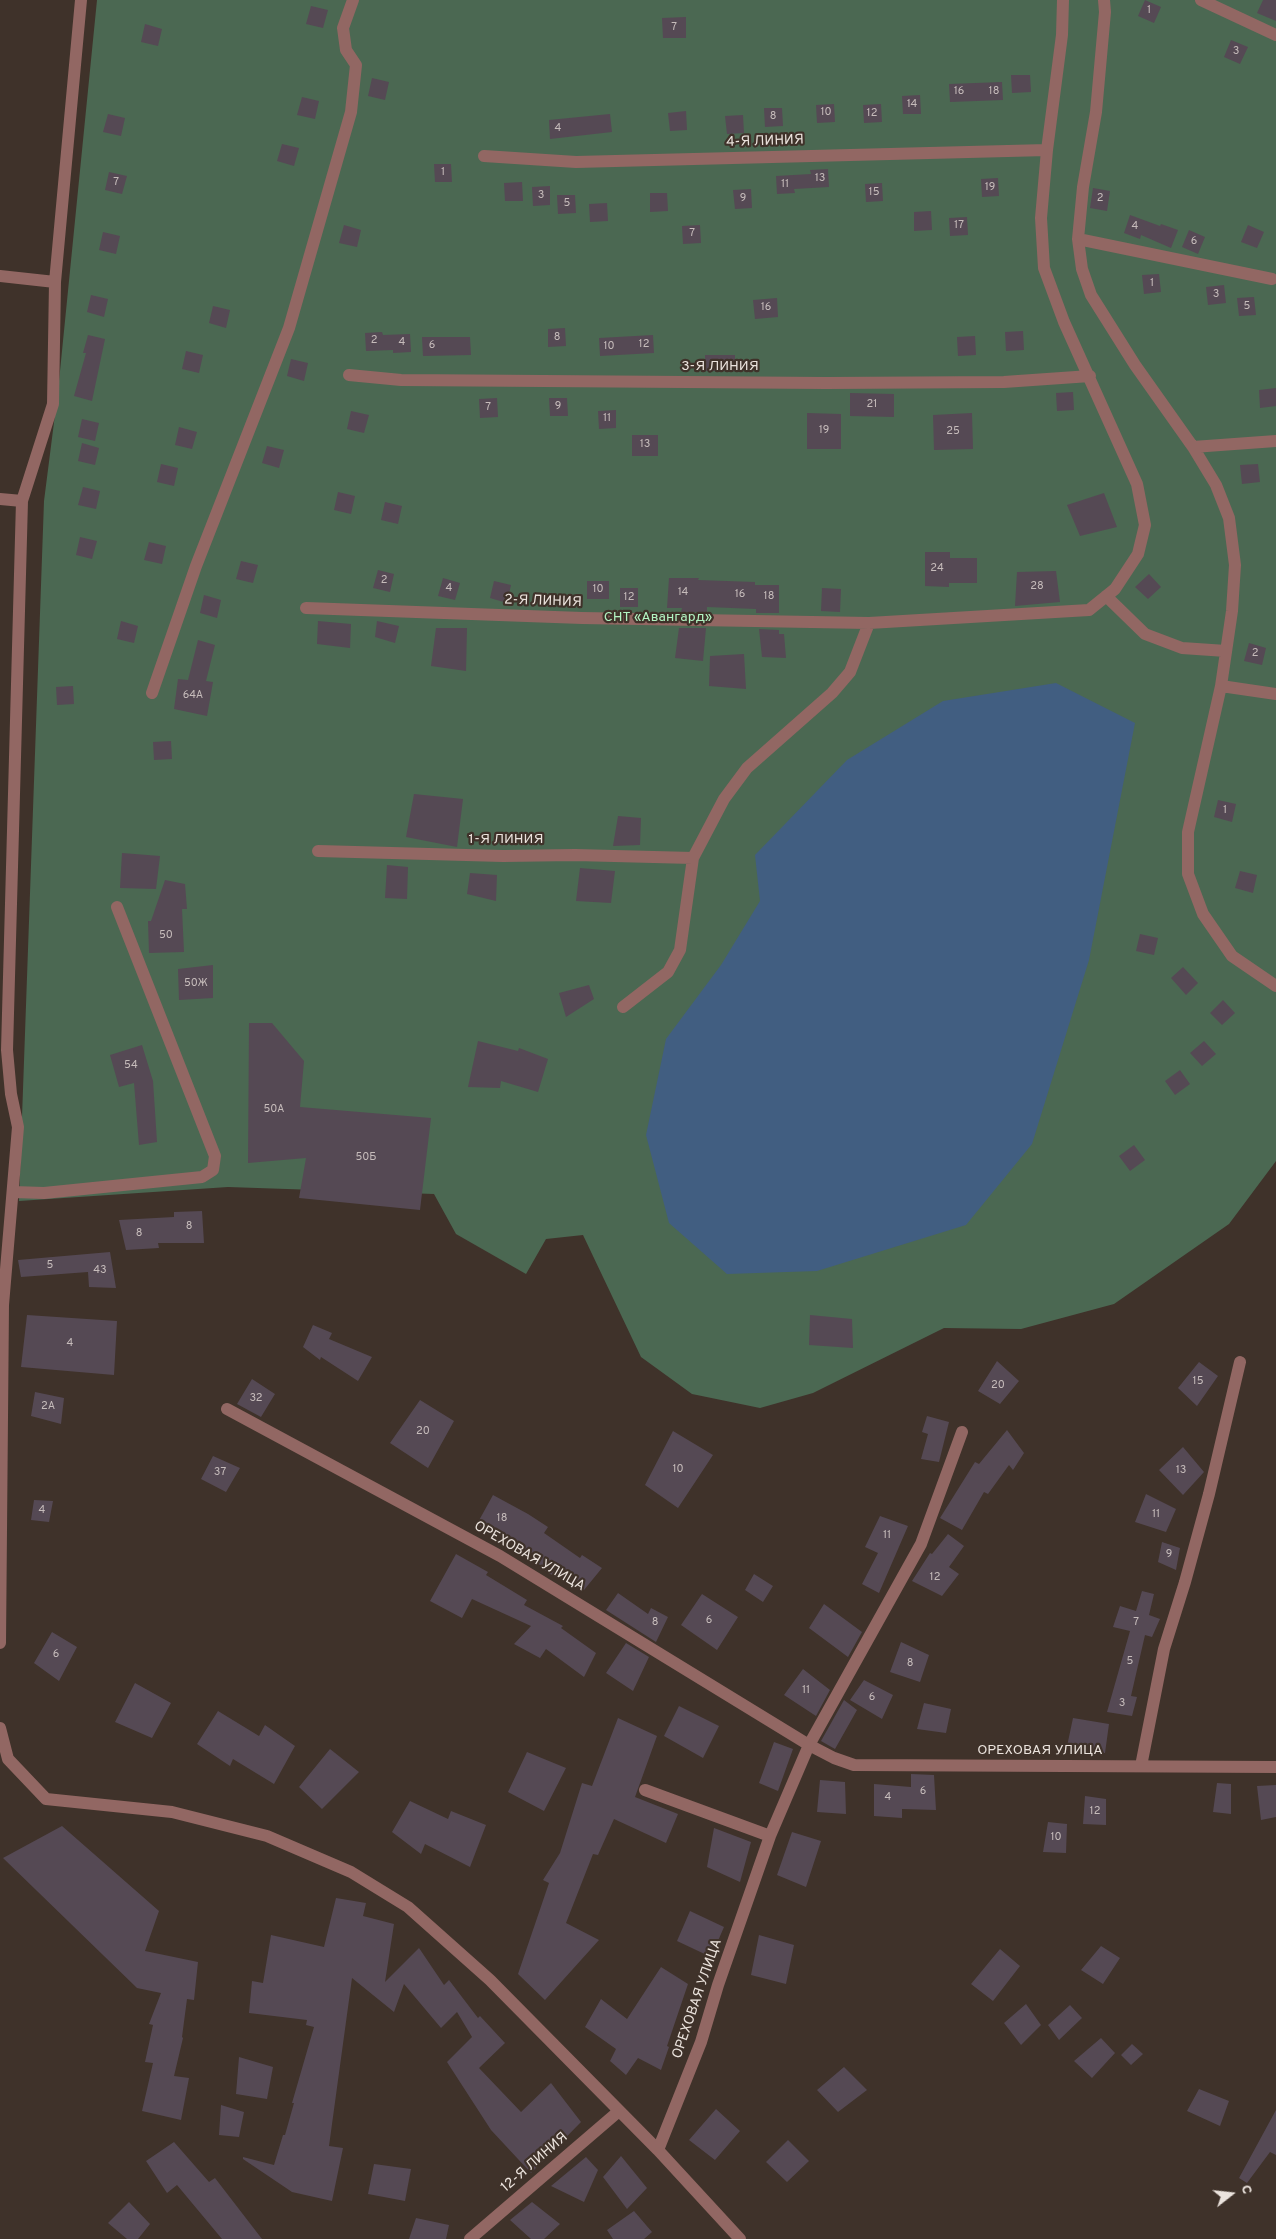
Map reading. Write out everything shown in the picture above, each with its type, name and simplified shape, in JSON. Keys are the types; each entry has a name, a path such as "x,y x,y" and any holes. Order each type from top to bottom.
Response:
{"street":[{"path":"0,1643 3,1305 18,1127 11,1094 7,1050 22,501 53,404 55,282 81,0"},
{"path":"152,693 196,566 289,328 351,112 356,65 346,50 343,28 353,0"},
{"name":"2-Я ЛИНИЯ","path":"306,608 582,618 869,623 1088,610 1115,590 1138,554 1145,525 1138,484 1064,322 1044,268 1041,218 1047,150 1062,36 1064,0"},
{"path":"1104,0 1105,12 1096,112 1083,186 1078,238 1082,268 1091,296 1135,365 1193,447 1216,485 1228,518 1235,565 1232,612 1221,686 1188,832 1188,874 1203,914 1232,956 1276,986"},
{"path":"1201,0 1276,35"},
{"name":"4-Я ЛИНИЯ","path":"484,156 576,162 1047,150"},
{"path":"1078,238 1272,279"},
{"path":"0,276 55,282"},
{"name":"3-Я ЛИНИЯ","path":"349,375 401,380 816,383 1004,382 1090,376"},
{"path":"1193,447 1276,441"},
{"path":"0,499 22,501"},
{"path":"1106,596 1146,634 1182,648 1226,651"},
{"path":"623,1007 668,972 680,950 693,858 724,799 747,768 832,693 850,672 869,623"},
{"path":"1221,686 1276,694"},
{"name":"1-Я ЛИНИЯ","path":"318,851 502,856 575,855 693,858"},
{"path":"13,1192 44,1193 202,1177 213,1170 215,1156 117,908"},
{"path":"1141,1766 1164,1649 1209,1494 1240,1362"},
{"name":"ОРЕХОВАЯ УЛИЦА","path":"227,1409 500,1556 809,1745 834,1758 854,1765 1276,1767"},
{"path":"809,1745 921,1544 962,1432"},
{"path":"0,1728 8,1759 46,1799 172,1812 267,1836 351,1872 408,1907 490,1980 658,2150 740,2239"},
{"name":"ОРЕХОВАЯ УЛИЦА","path":"658,2150 701,2042 718,1985 770,1836 809,1745"},
{"path":"645,1790 770,1836"},
{"name":"12-Я ЛИНИЯ","path":"470,2239 619,2111"}],"green space":[{"name":"СНТ «Авангард»","path":"97,0 1276,0 1276,1161 1229,1224 1114,1304 1021,1329 944,1328 813,1393 760,1408 692,1394 641,1357 583,1235 546,1239 526,1274 456,1234 434,1194 228,1187 19,1201 44,501 58,391"}],"water":[{"path":"1056,683 1135,723 1089,960 1032,1144 966,1225 817,1271 727,1274 669,1223 646,1135 666,1039 721,965 760,901 755,855 847,760 943,701"}],"building":[{"path":"1145,0 1161,7 1154,23 1138,16"},
{"path":"1263,0 1276,0 1276,21 1257,13"},
{"path":"311,6 328,10 323,28 306,24"},
{"path":"686,17 686,38 663,38 662,18"},
{"path":"145,24 162,29 158,46 141,42"},
{"path":"1231,40 1248,47 1240,64 1224,57"},
{"path":"1011,75 1030,75 1031,92 1012,93"},
{"path":"372,78 389,82 385,100 368,96"},
{"path":"1002,82 1003,100 950,102 949,84"},
{"path":"920,95 921,114 903,114 902,96"},
{"path":"302,97 319,101 315,119 297,115"},
{"path":"834,104 835,122 817,123 816,105"},
{"path":"881,104 882,122 864,123 863,105"},
{"path":"764,108 782,108 783,126 765,127"},
{"path":"686,111 687,130 670,131 668,113"},
{"path":"108,114 125,118 121,136 103,132"},
{"path":"610,114 612,132 550,139 549,120"},
{"path":"743,115 744,133 727,134 725,116"},
{"path":"282,144 299,148 294,166 277,161"},
{"path":"434,164 451,164 452,182 435,182"},
{"path":"828,169 829,187 794,189 795,193 777,194 776,176 811,174 810,170"},
{"path":"109,172 127,176 122,194 105,190"},
{"path":"998,178 999,196 982,197 981,179"},
{"path":"522,182 523,201 505,201 504,183"},
{"path":"882,183 883,201 866,202 865,184"},
{"path":"550,186 550,205 533,206 532,187"},
{"path":"1093,188 1110,191 1107,211 1090,208"},
{"path":"751,189 752,208 735,209 733,190"},
{"path":"650,193 667,193 668,211 650,212"},
{"path":"557,195 575,195 576,213 558,214"},
{"path":"607,203 608,221 590,222 589,204"},
{"path":"931,211 932,230 914,231 914,212"},
{"path":"1130,215 1160,226 1161,224 1178,230 1171,248 1141,235 1140,239 1124,233"},
{"path":"967,217 968,235 950,236 949,218"},
{"path":"344,225 361,230 357,247 339,243"},
{"path":"700,225 701,243 683,244 682,226"},
{"path":"1248,225 1264,232 1257,248 1241,242"},
{"path":"1189,230 1205,237 1198,254 1182,247"},
{"path":"103,232 120,236 116,254 99,250"},
{"path":"1159,274 1161,292 1144,294 1142,275"},
{"path":"1224,285 1226,303 1208,305 1206,287"},
{"path":"91,295 108,299 104,317 87,312"},
{"path":"1254,297 1256,315 1239,316 1237,298"},
{"path":"777,298 778,317 755,319 753,300"},
{"path":"213,306 230,310 226,328 209,323"},
{"path":"565,328 566,346 548,347 548,329"},
{"path":"1023,331 1024,350 1006,351 1005,332"},
{"path":"382,332 383,335 410,334 411,352 393,353 393,350 366,351 365,333"},
{"path":"88,335 105,339 92,401 74,396 86,353 83,353"},
{"path":"653,335 654,353 600,356 599,338"},
{"path":"975,336 976,355 958,356 957,337"},
{"path":"422,337 470,337 471,355 423,356"},
{"path":"186,351 203,355 199,373 182,369"},
{"path":"705,355 735,355 735,371 705,371"},
{"path":"291,359 308,363 304,381 287,376"},
{"path":"1276,388 1276,406 1260,408 1259,390"},
{"path":"1073,392 1074,410 1057,411 1056,393"},
{"path":"850,393 894,394 894,417 850,416"},
{"path":"497,398 498,417 480,418 479,399"},
{"path":"549,398 567,398 568,416 550,416"},
{"path":"616,410 616,428 599,429 598,411"},
{"path":"351,411 369,415 364,433 347,429"},
{"path":"807,413 841,414 841,449 807,449"},
{"path":"972,413 973,449 934,450 933,415"},
{"path":"82,419 99,423 95,441 78,437"},
{"path":"179,427 197,432 192,449 175,445"},
{"path":"632,435 658,435 658,456 632,456"},
{"path":"82,443 99,448 95,465 78,461"},
{"path":"267,446 284,450 279,468 262,463"},
{"path":"161,464 178,468 174,486 157,482"},
{"path":"1258,464 1260,482 1242,484 1240,465"},
{"path":"83,487 100,491 96,509 78,505"},
{"path":"338,492 355,496 351,514 334,510"},
{"path":"1104,493 1117,527 1080,536 1067,505"},
{"path":"385,502 402,506 398,524 381,520"},
{"path":"80,537 97,541 92,559 76,555"},
{"path":"149,542 166,546 162,564 144,560"},
{"path":"925,552 950,552 950,558 977,558 977,583 949,583 949,587 925,586"},
{"path":"241,561 258,565 253,583 236,579"},
{"path":"378,570 394,574 390,592 373,588"},
{"path":"1056,571 1060,602 1015,606 1017,572"},
{"path":"1149,574 1161,587 1148,599 1135,587"},
{"path":"443,578 460,583 455,600 438,596"},
{"path":"669,578 699,578 698,580 755,582 755,585 779,585 779,613 756,613 756,609 707,607 707,612 681,612 682,608 667,608"},
{"path":"494,581 511,585 507,603 490,598"},
{"path":"587,581 609,581 609,599 587,599"},
{"path":"620,588 638,588 638,607 620,607"},
{"path":"822,588 841,589 840,612 821,611"},
{"path":"204,595 221,600 217,618 200,613"},
{"path":"121,621 138,626 134,643 117,639"},
{"path":"318,621 351,624 350,648 317,644"},
{"path":"377,621 399,626 395,643 375,637"},
{"path":"436,628 467,628 466,671 431,666"},
{"path":"679,628 706,628 703,661 675,658"},
{"path":"759,629 779,630 779,634 784,634 786,658 762,657"},
{"path":"198,640 215,645 206,681 213,682 207,716 174,709 178,679 188,680"},
{"path":"1249,643 1266,648 1262,665 1244,661"},
{"path":"744,654 746,689 709,686 710,656"},
{"path":"73,686 74,704 57,705 56,687"},
{"path":"171,741 172,759 154,760 153,742"},
{"path":"414,794 463,799 457,847 406,837"},
{"path":"1218,800 1236,804 1232,822 1214,817"},
{"path":"618,816 641,818 640,845 613,846"},
{"path":"122,853 160,856 156,889 120,888"},
{"path":"387,865 408,867 407,899 385,898"},
{"path":"580,868 615,871 611,903 576,901"},
{"path":"1240,871 1257,875 1253,893 1235,888"},
{"path":"470,873 497,875 496,901 467,894"},
{"path":"165,880 185,884 187,909 182,909 184,952 149,953 148,921 151,921"},
{"path":"1140,934 1158,938 1154,955 1136,951"},
{"path":"213,965 213,998 179,1000 178,969"},
{"path":"1183,967 1198,983 1186,995 1171,978"},
{"path":"589,985 594,999 566,1017 559,993"},
{"path":"1223,1000 1235,1013 1222,1025 1210,1013"},
{"path":"249,1023 272,1023 304,1061 300,1107 431,1118 420,1210 299,1198 306,1158 248,1163"},
{"path":"478,1041 518,1051 519,1048 548,1059 538,1092 501,1081 500,1088 468,1087"},
{"path":"1204,1041 1216,1054 1202,1066 1190,1053"},
{"path":"142,1045 153,1081 157,1142 139,1145 134,1083 119,1087 110,1055"},
{"path":"1180,1070 1190,1084 1175,1095 1165,1081"},
{"path":"1134,1145 1145,1160 1130,1171 1119,1156"},
{"path":"202,1211 204,1243 158,1243 159,1248 126,1250 119,1220 174,1217 174,1212"},
{"path":"110,1252 116,1288 89,1287 88,1272 21,1277 18,1260"},
{"path":"27,1315 117,1321 114,1375 21,1367"},
{"path":"810,1315 852,1319 853,1348 809,1345"},
{"path":"313,1325 332,1333 329,1339 372,1357 358,1381 321,1357 320,1360 303,1347"},
{"path":"997,1361 1019,1381 1000,1404 978,1391"},
{"path":"1199,1362 1218,1376 1197,1406 1178,1388"},
{"path":"252,1379 275,1394 261,1417 237,1404"},
{"path":"35,1392 64,1398 61,1424 31,1416"},
{"path":"420,1400 454,1421 428,1468 390,1443"},
{"path":"927,1416 949,1422 939,1462 921,1459 928,1434 922,1432"},
{"path":"1007,1430 1024,1453 1013,1470 1009,1465 988,1494 984,1492 962,1530 940,1518 975,1462 979,1464"},
{"path":"673,1431 713,1455 678,1508 645,1485"},
{"path":"1183,1447 1204,1472 1183,1495 1159,1470"},
{"path":"213,1456 240,1468 226,1492 201,1479"},
{"path":"1146,1494 1176,1509 1166,1532 1135,1522"},
{"path":"493,1495 548,1527 544,1533 580,1558 582,1555 602,1568 584,1590 548,1573 537,1562 541,1555 517,1550 519,1546 477,1524"},
{"path":"34,1500 53,1501 49,1522 31,1520"},
{"path":"880,1516 908,1526 879,1593 862,1584 878,1553 865,1547"},
{"path":"948,1534 964,1546 949,1567 959,1574 942,1596 912,1581 930,1553 932,1554"},
{"path":"1162,1542 1180,1548 1176,1570 1158,1562"},
{"path":"456,1554 488,1572 486,1575 527,1600 524,1605 563,1626 561,1628 596,1653 584,1677 546,1649 540,1658 514,1644 531,1626 472,1599 462,1618 430,1601"},
{"path":"754,1574 773,1586 763,1602 745,1590"},
{"path":"1142,1591 1154,1594 1149,1615 1160,1619 1152,1637 1145,1635 1131,1696 1137,1697 1132,1716 1107,1712 1130,1631 1113,1627 1120,1606 1136,1611"},
{"path":"618,1593 648,1614 651,1608 668,1617 656,1642 606,1610"},
{"path":"702,1594 738,1617 717,1650 681,1625"},
{"path":"824,1604 862,1632 848,1657 809,1628"},
{"path":"52,1632 77,1647 59,1681 34,1663"},
{"path":"901,1642 929,1655 920,1682 890,1672"},
{"path":"626,1643 649,1657 633,1691 606,1673"},
{"path":"803,1669 830,1690 816,1716 784,1695"},
{"path":"864,1680 893,1695 882,1719 850,1700"},
{"path":"135,1683 171,1703 152,1738 115,1722"},
{"path":"844,1700 857,1710 835,1749 821,1741"},
{"path":"924,1703 951,1709 946,1733 917,1729"},
{"path":"679,1706 719,1726 703,1758 664,1736"},
{"path":"218,1711 259,1736 265,1725 295,1746 274,1784 233,1759 230,1766 197,1744"},
{"path":"618,1718 657,1736 635,1797 678,1814 666,1843 614,1819 598,1855 593,1854 566,1923 599,1940 545,2000 518,1974 549,1883 543,1880 560,1853 582,1783 592,1786"},
{"path":"1073,1718 1109,1724 1105,1753 1066,1751"},
{"path":"774,1742 793,1749 778,1791 759,1783"},
{"path":"330,1749 359,1772 322,1809 299,1787"},
{"path":"527,1752 566,1768 544,1811 508,1792"},
{"path":"911,1774 934,1775 936,1810 902,1809 902,1818 874,1816 874,1784 911,1787"},
{"path":"820,1780 845,1782 846,1814 817,1812"},
{"path":"1217,1783 1231,1784 1231,1814 1213,1812"},
{"path":"1276,1785 1276,1817 1261,1820 1257,1786"},
{"path":"1085,1796 1106,1799 1106,1825 1083,1824"},
{"path":"410,1801 448,1819 451,1811 486,1825 470,1867 425,1844 421,1854 392,1832"},
{"path":"1048,1822 1067,1824 1066,1853 1043,1852"},
{"path":"62,1826 159,1911 145,1951 198,1962 194,2000 187,1999 183,2038 174,2076 189,2078 181,2120 142,2111 153,2063 145,2062 153,2025 149,2024 161,1993 137,1988 3,1858"},
{"path":"714,1828 751,1842 740,1882 707,1867"},
{"path":"792,1832 821,1841 806,1887 777,1875"},
{"path":"336,1898 366,1903 363,1916 394,1924 385,1982 419,1948 444,1985 449,1980 478,2018 480,2016 505,2043 479,2068 521,2112 551,2083 581,2122 531,2173 491,2130 447,2062 472,2037 457,2012 441,2028 404,1984 394,2012 352,1978 329,2146 343,2148 332,2201 292,2192 243,2159 243,2157 274,2165 283,2135 285,2135 294,2103 292,2103 314,2027 306,2025 307,2020 249,2013 252,1981 263,1983 271,1935 324,1947"},
{"path":"690,1911 724,1927 711,1957 677,1941"},
{"path":"759,1935 794,1945 786,1984 751,1975"},
{"path":"1101,1946 1120,1958 1103,1984 1081,1970"},
{"path":"1000,1949 1020,1966 993,2001 971,1984"},
{"path":"661,1967 688,1984 667,2046 669,2047 661,2070 638,2058 626,2075 610,2061 616,2049 585,2027 601,1999 627,2019"},
{"path":"1026,2004 1041,2025 1021,2045 1004,2023"},
{"path":"1070,2005 1082,2018 1059,2040 1048,2025"},
{"path":"1101,2038 1115,2053 1092,2078 1074,2061"},
{"path":"1132,2044 1143,2054 1131,2065 1121,2055"},
{"path":"239,2057 273,2067 267,2099 236,2094"},
{"path":"844,2067 867,2090 838,2112 817,2090"},
{"path":"1199,2089 1229,2101 1220,2126 1187,2111"},
{"path":"221,2105 244,2112 239,2137 219,2135"},
{"path":"716,2109 740,2131 715,2160 689,2140"},
{"path":"1276,2110 1276,2155 1270,2152 1247,2183 1239,2178"},
{"path":"788,2140 809,2161 787,2182 766,2162"},
{"path":"174,2142 209,2182 215,2178 262,2239 222,2239 177,2185 167,2193 146,2161"},
{"path":"621,2156 647,2188 627,2209 603,2177"},
{"path":"586,2157 598,2170 584,2202 551,2186"},
{"path":"374,2164 411,2169 405,2201 368,2194"},
{"path":"129,2202 150,2224 138,2239 127,2239 108,2223"},
{"path":"532,2202 560,2224 544,2239 531,2239 510,2220"},
{"path":"634,2211 652,2232 644,2239 613,2239 607,2230"},
{"path":"416,2218 449,2225 446,2239 409,2239"}]}
